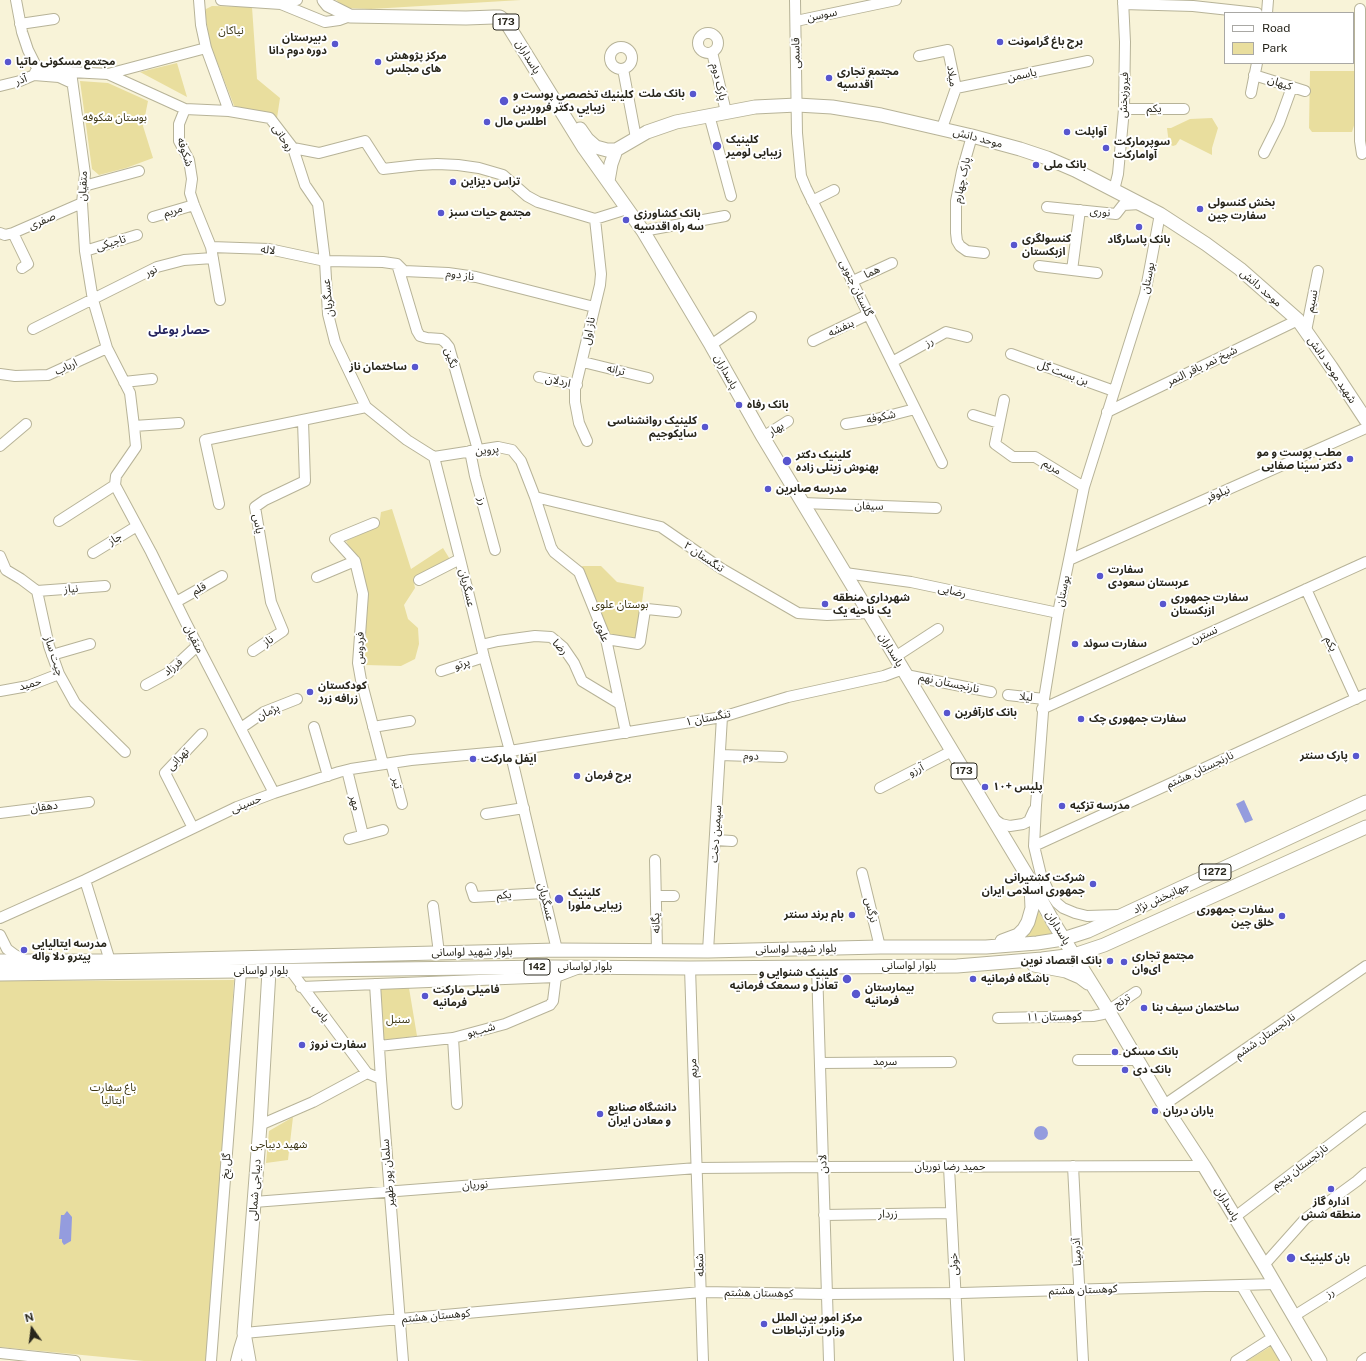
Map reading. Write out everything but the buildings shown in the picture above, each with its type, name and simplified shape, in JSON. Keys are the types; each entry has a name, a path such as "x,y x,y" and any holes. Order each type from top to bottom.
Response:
{"main road":[{"name":"پاسداران","path":"324,0 328,5 350,16 500,18 506,22 584,148 643,231 711,345 763,437 994,819 1063,939 1108,1010 1164,1105 1204,1166 1276,1284 1320,1361"},
{"name":"پاسداران","path":"332,0 346,8 358,11 442,11 497,8 505,10 511,17 587,139 596,147 607,150 616,150"},
{"name":"موحد دانش","path":"616,150 636,138 659,128 709,115 755,107 797,105 832,107 881,115 942,128 1020,149 1047,158 1075,170 1160,214 1206,244 1240,269 1298,320"},
{"path":"608,181 611,164 616,150"},
{"name":"شهید موحد دانش","path":"1298,320 1366,420"},
{"name":"جهانبخش نژاد","path":"1063,939 1088,931 1366,802"},
{"name":"جهانبخش نژاد","path":"1074,955 1104,945 1366,827"},
{"path":"1289,838 1287,844 1289,850 1292,856 1297,858"},
{"path":"986,947 1018,935 1024,929 1031,916 1031,882"},
{"name":"بلوار شهید لواسانی","path":"0,961 110,961 557,950 708,951 880,947 986,947 1037,943 1063,939"},
{"path":"753,949 761,958 758,965 754,967"},
{"name":"بلوار لواسانی","path":"0,974 581,967 690,968 957,966 1018,962 1074,955"},
{"path":"1018,962 1066,971 1080,977 1092,986"},
{"name":"دیباجی شمالی","path":"249,1361 244,1333 260,1125 269,971"}],"street":[{"path":"16,0 20,24 36,71"},
{"path":"199,0 201,25 206,48 229,111"},
{"path":"221,0 281,4 297,0"},
{"name":"قاسمی","path":"795,0 797,105"},
{"name":"سوسن","path":"796,21 875,2 896,0"},
{"path":"1267,12 1268,0"},
{"path":"1123,2 1193,6 1248,12"},
{"name":"فیروزبخش","path":"1114,190 1118,174 1124,109 1125,42 1123,2"},
{"path":"281,4 325,22 339,20 350,16"},
{"path":"1360,9 1360,141 1362,154"},
{"path":"20,24 54,19"},
{"path":"36,71 108,74 206,48"},
{"name":"میلاد","path":"919,56 948,50 956,88 942,128"},
{"name":"پارک دوم","path":"712,52 726,112"},
{"name":"یاسمن","path":"956,88 1088,61"},
{"name":"کیهان","path":"1251,93 1257,64"},
{"path":"623,69 636,138"},
{"path":"36,71 59,77 72,83"},
{"name":"آذر","path":"0,86 20,81 36,71"},
{"name":"متقیان","path":"71,72 85,174 82,203 85,251 93,300 107,348 130,393 134,426 136,447 116,476 114,485 151,552 274,793"},
{"path":"108,74 185,108"},
{"name":"کیهان","path":"1254,75 1305,91"},
{"path":"1264,153 1279,123 1292,87"},
{"name":"گلستان جنوبی","path":"797,105 796,133 801,176 942,463"},
{"name":"روحانی","path":"185,108 229,111 270,118 293,148 305,185 318,204 325,261"},
{"name":"شکوفه","path":"185,108 179,124 179,141 189,160 192,179 190,192 211,247 220,300"},
{"name":"یکم","path":"1124,109 1184,109"},
{"path":"709,115 731,196"},
{"name":"پارک چهارم","path":"972,136 962,171 956,201 956,233 957,241 960,246 967,251 984,253"},
{"path":"293,148 319,153 365,141 383,169 418,164 458,165 479,168 503,175 527,196 538,202 595,219 627,209"},
{"path":"84,186 139,171"},
{"path":"812,201 834,190"},
{"name":"صفری","path":"13,234 82,203"},
{"name":"نوری","path":"1047,207 1116,214 1122,205 1140,204"},
{"name":"مریم","path":"153,217 194,205"},
{"name":"نوری","path":"1072,270 1080,210"},
{"name":"بوستان","path":"1123,915 1087,916 1063,908 1057,903 1041,875 1034,846 1036,805 1043,704 1058,612 1084,487 1145,294 1160,214"},
{"path":"643,231 725,216"},
{"name":"ناز اول","path":"587,441 579,423 574,402 600,285 601,274 595,219"},
{"path":"0,232 5,235 13,234 28,264 22,268"},
{"name":"تاجیکی","path":"85,251 138,235"},
{"name":"لاله","path":"211,247 269,249 325,261"},
{"name":"نور","path":"93,300 157,267 184,260 213,258"},
{"name":"ناز دوم","path":"325,261 383,262 397,264 404,271 448,273 476,277 594,307"},
{"name":"عسگریان","path":"325,261 328,314 335,342 366,407 407,440 434,457 481,646 510,751 557,950"},
{"name":"هما","path":"853,281 892,263"},
{"name":"نگین","path":"397,264 417,331 420,336 441,339 449,347 474,451"},
{"path":"1039,266 1097,273"},
{"name":"نسیم","path":"1306,331 1318,271"},
{"path":"33,329 93,300"},
{"name":"بنفشه","path":"812,341 869,314"},
{"path":"711,345 752,316"},
{"name":"شیخ نمر باقر النمر","path":"1107,412 1298,320"},
{"name":"رز","path":"892,362 946,332 967,337"},
{"name":"ارباب","path":"0,374 15,376 48,375 107,348"},
{"name":"بن بست گل","path":"1011,354 1114,391"},
{"name":"ترانه","path":"583,362 648,378"},
{"name":"اردلان","path":"538,377 577,385"},
{"path":"124,382 152,379"},
{"name":"مریم","path":"1004,400 995,444 1013,457 1035,457 1084,487"},
{"path":"218,504 205,440 366,407"},
{"name":"شکوفه","path":"846,424 876,419 915,409"},
{"path":"973,415 999,423"},
{"name":"یاس","path":"283,631 271,602 255,507 264,500 305,481 303,420"},
{"name":"بهار","path":"763,437 788,421"},
{"path":"134,426 179,423"},
{"path":"0,446 26,424"},
{"name":"نیلوفر","path":"1069,560 1366,428"},
{"name":"پروین","path":"434,457 498,447 512,450 522,460 535,497"},
{"name":"رز","path":"474,451 475,476 496,550"},
{"path":"59,521 114,485"},
{"name":"تنگستان ۲","path":"535,497 661,527 722,569 798,613 827,615 869,614"},
{"name":"علوی","path":"535,497 551,547 554,552 579,572 606,639 626,733"},
{"name":"سیفان","path":"803,503 936,508"},
{"name":"فردوس","path":"374,523 335,539 355,562 363,594 358,663 373,727 387,763"},
{"name":"جاز","path":"93,553 137,526"},
{"path":"0,556 3,571 21,579 37,591"},
{"path":"419,580 460,559"},
{"path":"317,577 355,562"},
{"name":"نسترن","path":"1043,704 1366,562"},
{"name":"رضایی","path":"845,573 911,582 1058,612"},
{"name":"قلم","path":"176,602 222,576"},
{"name":"نیاز","path":"37,591 105,586"},
{"name":"یکم","path":"1306,589 1356,699"},
{"name":"چیت ساز","path":"37,591 49,646 59,674 75,703 125,752"},
{"path":"606,639 638,644 640,642 645,610 647,608 676,612"},
{"path":"896,657 938,629"},
{"name":"ناز","path":"253,651 283,631"},
{"name":"رضا","path":"481,646 498,641 535,636 551,637 563,647 574,663 582,682 620,704"},
{"path":"52,655 90,644"},
{"name":"فرزاد","path":"146,685 168,673 198,645"},
{"name":"پرتو","path":"441,671 484,657"},
{"name":"تنگستان ۱","path":"510,751 722,717 788,697 904,672"},
{"name":"نارنجستان نهم","path":"904,672 991,692"},
{"name":"حمید","path":"0,691 28,686 59,674"},
{"name":"نارنجستان هشتم","path":"1034,846 1366,694"},
{"name":"لیلا","path":"1008,695 1043,704"},
{"name":"پژمان","path":"241,728 264,712 297,699"},
{"name":"سیمین دخت","path":"708,951 716,840 722,717"},
{"path":"373,727 410,721"},
{"path":"314,727 328,776"},
{"name":"تهرانی","path":"193,828 164,773 202,734"},
{"name":"حسینی","path":"0,918 85,880 237,807 274,793 347,770 412,760 510,751"},
{"name":"آرزو","path":"880,788 952,751"},
{"name":"دوم","path":"720,755 782,757"},
{"name":"تیر","path":"387,763 402,804"},
{"name":"مهر","path":"347,770 363,835"},
{"name":"دهقان","path":"0,813 89,802"},
{"path":"994,819 1001,824 1010,826 1023,824 1029,821 1036,805"},
{"path":"486,814 524,808"},
{"path":"349,839 383,830"},
{"path":"716,840 732,841"},
{"name":"یگانه","path":"655,860 657,950"},
{"name":"نرگس","path":"862,873 880,947"},
{"path":"85,880 110,961"},
{"name":"یکم","path":"471,888 474,897 544,893"},
{"path":"656,896 674,896"},
{"path":"432,906 439,953"},
{"path":"0,935 7,949 26,961"},
{"name":"نارنجستان ششم","path":"1164,1105 1366,966"},
{"path":"301,987 556,977 581,967"},
{"name":"لادن","path":"817,967 829,1361"},
{"name":"مریم","path":"690,968 696,1168"},
{"name":"گل یخ","path":"212,1361 241,971"},
{"name":"یاس","path":"291,971 301,987 367,1073 381,1079"},
{"name":"شب‌بو","path":"379,1046 453,1038 505,1024 546,1008 550,1005 556,977"},
{"name":"سلمان پور ظهیر","path":"375,984 403,1361"},
{"name":"ترنج","path":"1108,1010 1136,992"},
{"name":"کوهستان ١١","path":"998,1018 1093,1016 1103,1014 1108,1010"},
{"path":"453,1038 457,1104"},
{"path":"1078,1060 1137,1060"},
{"name":"سرمد","path":"820,1063 951,1062"},
{"path":"260,1125 313,1102 367,1073"},
{"name":"نارنجستان پنجم","path":"1235,1217 1366,1117"},
{"name":"آذرمینا","path":"1073,1166 1083,1361"},
{"name":"حمید رضا نوریان","path":"696,1168 1204,1166"},
{"name":"خوئی","path":"949,1167 959,1361"},
{"name":"نوریان","path":"254,1202 696,1168"},
{"name":"شعله","path":"696,1168 703,1361"},
{"path":"1264,1265 1305,1219 1366,1173"},
{"name":"زردار","path":"824,1215 951,1213"},
{"name":"رز","path":"1294,1316 1366,1271"},
{"name":"کوهستان هشتم","path":"244,1333 701,1292 827,1294 956,1293 1276,1284"},
{"path":"1241,1285 1286,1361"},
{"path":"236,1361 244,1333"},
{"path":"1236,1361 1272,1338"},
{"path":"0,1353 75,1361"},
{"path":"1362,1361 1366,1358"}],"green space":[{"path":"336,0 521,0 371,9 346,8"},
{"name":"نیاکان","path":"212,6 252,7 257,79 280,98 277,118 267,113 235,108 210,44 205,12 206,9"},
{"path":"177,63 187,97 140,72"},
{"path":"1310,71 1356,71 1355,122 1352,132 1312,132 1309,128"},
{"name":"بوستان شکوفه","path":"80,81 108,83 148,101 143,126 153,158 126,168 99,175 92,169"},
{"path":"1212,118 1218,128 1212,148 1212,155 1180,139 1176,145 1173,146 1169,144 1167,128 1171,128 1190,119"},
{"path":"392,509 411,569 443,548 451,561 413,578 415,588 404,605 408,619 418,628 419,644 415,659 401,666 366,665 363,657 366,638 366,620 353,554 346,541 379,526 381,512"},
{"name":"بوستان علوی","path":"582,566 601,566 617,582 644,587 637,640 608,635"},
{"path":"1037,909 1054,935 1017,939"},
{"name":"باغ سفارت ایتالیا","path":"234,980 209,1361 144,1361 0,1347 0,981"},
{"name":"سنبل","path":"409,988 417,1036 383,1040 380,989"},
{"name":"شهید دیباجی","path":"293,1117 288,1160 266,1163 269,1131"},
{"path":"1273,1345 1282,1361 1247,1361"}],"water":[{"path":"1244,800 1253,820 1245,823 1236,804"},
{"path":"1041,1126 1046,1128 1048,1133 1046,1138 1041,1140 1036,1138 1034,1133 1036,1128"},
{"path":"67,1211 72,1217 71,1241 64,1245 62,1239 59,1239 61,1215 64,1215"}],"place":[{"name":"برج باغ گرامونت","path":"1000,42"},
{"name":"دبیرستان دوره دوم دانا","path":"335,44"},
{"name":"مجتمع مسکونی ماتیا","path":"8,62"},
{"name":"مرکز پژوهش های مجلس","path":"378,62"},
{"name":"مجتمع تجاری اقدسیه","path":"829,78"},
{"name":"بانک ملت","path":"693,94"},
{"name":"كلينيك تخصصي پوست و زيبايي دكتر فروردين","path":"504,101"},
{"name":"اطلس مال","path":"487,122"},
{"name":"آواپلت","path":"1067,132"},
{"name":"کلینیک زیبایی لومیر","path":"717,146"},
{"name":"سوپرمارکت آوامارکت","path":"1106,148"},
{"name":"بانک ملی","path":"1036,165"},
{"name":"تراس دیزاین","path":"453,182"},
{"name":"بخش کنسولی سفارت چین","path":"1200,209"},
{"name":"مجتمع حیات سبز","path":"441,213"},
{"name":"بانک کشاورزی سه راه اقدسیه","path":"626,220"},
{"name":"بانک پاسارگاد","path":"1139,227"},
{"name":"کنسولگری ازبکستان","path":"1014,245"},
{"name":"ساختمان ناز","path":"415,367"},
{"name":"بانک رفاه","path":"739,405"},
{"name":"کلینیک روانشناسی سایکوجیم","path":"705,427"},
{"name":"مطب پوست و مو دکتر سینا صفایی","path":"1350,459"},
{"name":"کلینیک دکتر بهنوش زینلی زاده","path":"787,461"},
{"name":"مدرسه صابرین","path":"768,489"},
{"name":"سفارت عربستان سعودی","path":"1100,576"},
{"name":"شهرداری منطقه یک ناحیه یک","path":"825,604"},
{"name":"سفارت جمهوری ازبکستان","path":"1163,604"},
{"name":"سفارت سوئد","path":"1075,644"},
{"name":"کودکستان زرافه زرد","path":"310,692"},
{"name":"بانک کارآفرین","path":"947,713"},
{"name":"سفارت جمهوری چک","path":"1081,719"},
{"name":"پارک سنتر","path":"1356,756"},
{"name":"ایفل مارکت","path":"473,759"},
{"name":"برج فرمان","path":"577,776"},
{"name":"پلیس +١٠","path":"985,787"},
{"name":"مدرسه تزکیه","path":"1062,806"},
{"name":"شرکت کشتیرانی جمهوری اسلامی ایران","path":"1093,884"},
{"name":"کلینیک زیبایی ملورا","path":"559,899"},
{"name":"بام برند سنتر","path":"852,915"},
{"name":"سفارت جمهوری خلق چین","path":"1282,916"},
{"name":"مدرسه ایتالیایی پیترو دلا واله","path":"24,950"},
{"name":"بانک اقتصاد نوین","path":"1110,961"},
{"name":"مجتمع تجاری ای‌وان","path":"1124,962"},
{"name":"کلینیک شنوایی و تعادل و سمعک فرمانیه","path":"847,979"},
{"name":"باشگاه فرمانیه","path":"973,979"},
{"name":"بیمارستان فرمانیه","path":"856,994"},
{"name":"فامیلی مارکت فرمانیه","path":"425,996"},
{"name":"ساختمان سیف بنا","path":"1144,1008"},
{"name":"سفارت نروژ","path":"302,1045"},
{"name":"بانک مسکن","path":"1115,1052"},
{"name":"بانک دی","path":"1125,1070"},
{"name":"یاران دریان","path":"1155,1111"},
{"name":"دانشگاه صنایع و معادن ایران","path":"600,1114"},
{"name":"اداره گاز منطقه شش","path":"1331,1189"},
{"name":"بان کلینیک","path":"1291,1258"},
{"name":"مرکز امور بین الملل وزارت ارتباطات","path":"764,1324"}],"district":[{"name":"حصار بوعلی","path":"179,330"}]}
